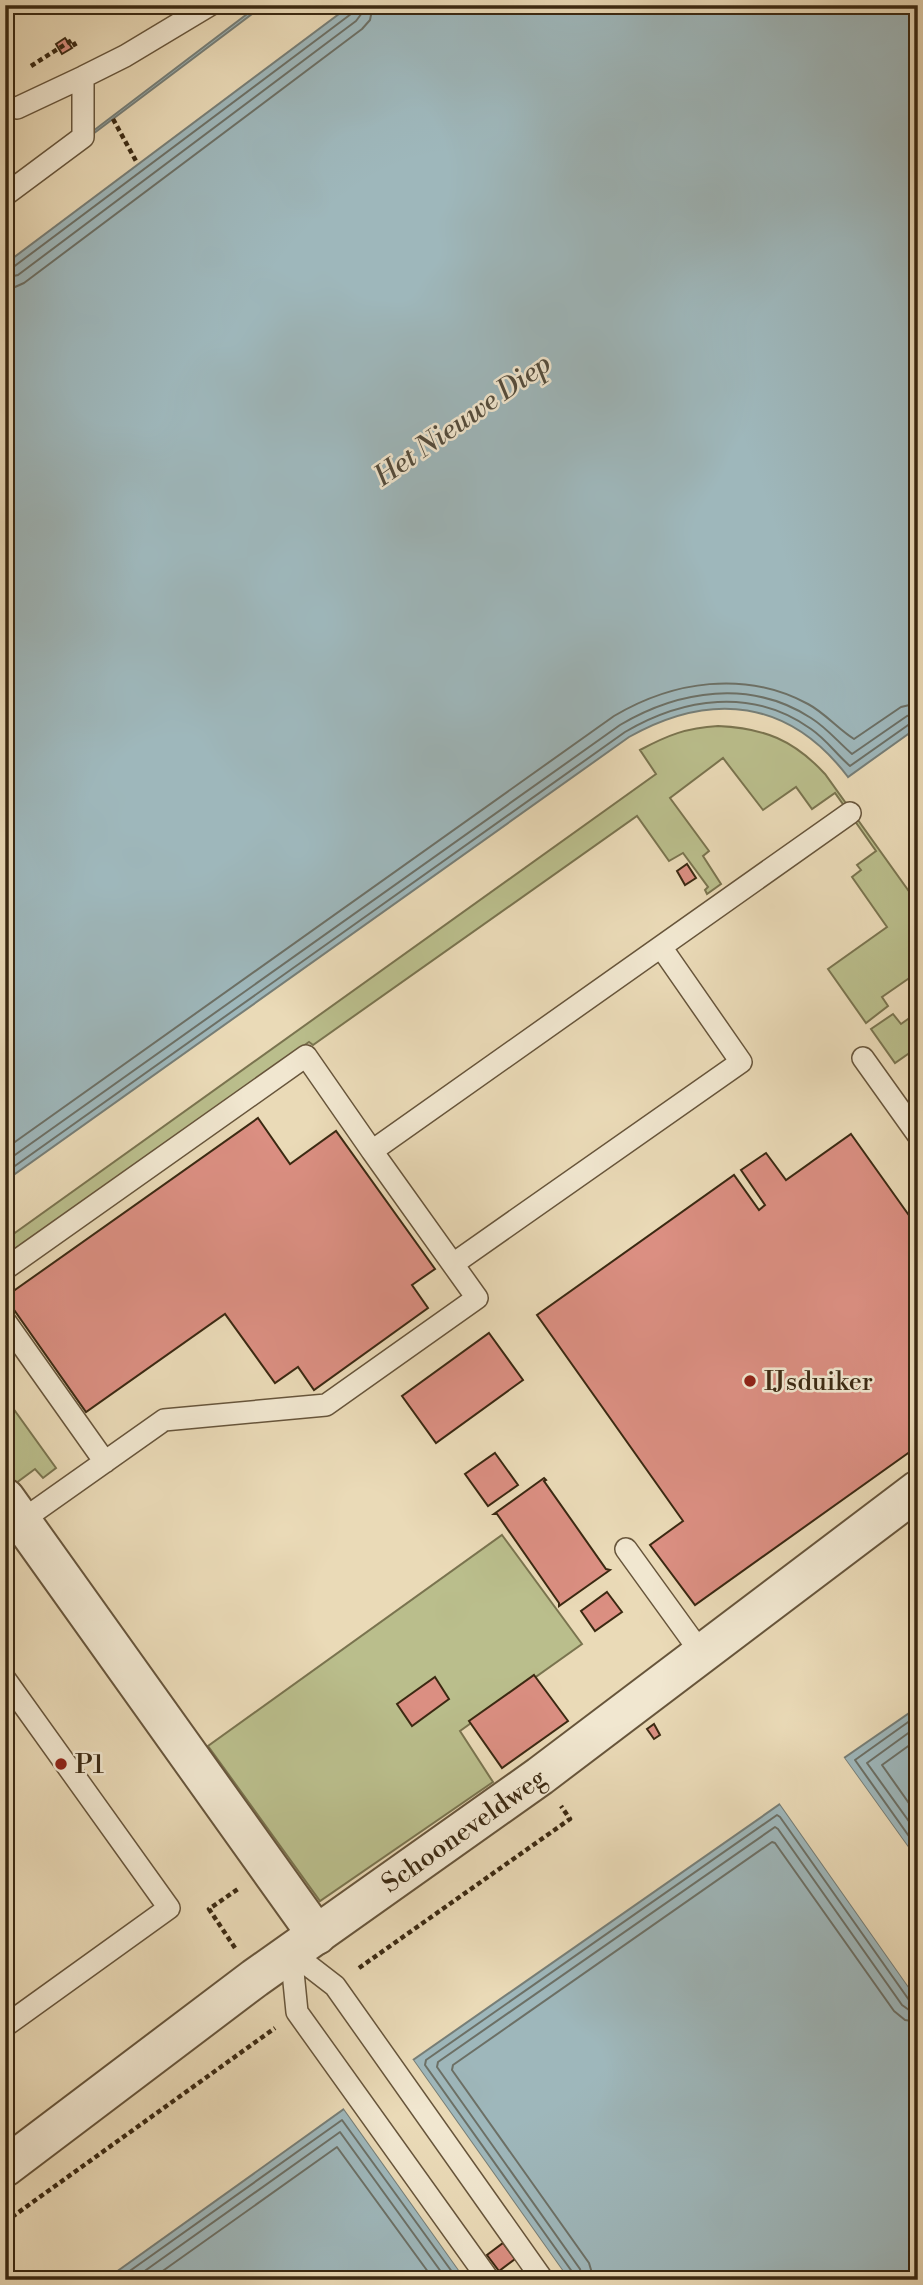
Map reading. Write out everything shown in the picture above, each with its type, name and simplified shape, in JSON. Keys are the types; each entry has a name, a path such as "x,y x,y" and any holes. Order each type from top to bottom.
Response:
{"street":[{"name":"Schooneveldweg","path":"5,2167 255,1978 540,1776 918,1490"},
{"path":"13,1509 269,1867 304,1944"}],"lane":[{"path":"15,105 125,56 210,5"},
{"path":"5,195 83,137 83,77"},
{"path":"372,1151 850,813"},
{"path":"453,1264 741,1062 660,947"},
{"path":"5,1269 306,1056 477,1298 326,1405 164,1420 105,1462 13,1509"},
{"path":"863,1058 918,1135"},
{"path":"5,1321 105,1462"},
{"path":"626,1549 702,1654"},
{"path":"5,1679 169,1908 5,2026"},
{"path":"304,1944 297,2012 489,2280"},
{"path":"304,1944 543,2280"}],"path":[{"path":"22,70 63,46"},
{"path":"255,1978 209,1909 269,1867"}],"green space":[{"path":"718,726 764,733 802,752 825,774 918,904 918,972 882,997 888,1006 866,1023 828,969 887,927 852,877 861,870 857,865 876,851 835,793 812,809 796,787 763,810 723,758 670,798 709,851 703,856 721,884 707,894 705,890 708,887 683,853 669,861 637,816 313,1045 309,1042 5,1256 5,1240 656,774 640,750 678,733"},
{"path":"918,1012 918,1047 895,1063 871,1029 893,1014 901,1024"},
{"path":"5,1397 56,1468 43,1478 35,1469 16,1483 5,1468"},
{"path":"502,1535 582,1644 460,1731 493,1782 320,1901 208,1746"}],"water":[{"path":"259,5 264,5 73,149 72,147"},
{"name":"Het Nieuwe Diep","path":"351,5 918,5 918,727 848,777 825,751 800,731 774,718 747,710 719,709 690,713 660,722 629,737 5,1181 5,264"},
{"path":"918,1707 918,1861 844,1758"},
{"path":"780,1804 918,2000 918,2280 569,2280 413,2060"},
{"path":"344,2109 466,2280 105,2280"}],"pier":[{"path":"842,1755 918,1861 918,1865 841,1760"},
{"path":"778,1801 783,1802 918,1994 918,2000"},
{"path":"411,2058 569,2280 565,2280 411,2062"},
{"path":"345,2105 470,2280 466,2280 342,2106"}],"building":[{"path":"65,38 72,48 62,54 56,44"},
{"path":"687,864 696,878 685,885 677,871"},
{"path":"258,1118 290,1164 336,1131 435,1269 412,1285 428,1308 314,1390 298,1367 275,1383 225,1314 86,1412 5,1297"},
{"name":"IJsduiker","path":"851,1134 918,1228 918,1446 695,1605 650,1545 683,1521 537,1315 734,1175 759,1210 765,1205 741,1170 766,1153 786,1180"},
{"path":"489,1333 523,1380 436,1443 402,1396"},
{"path":"495,1453 518,1485 488,1506 465,1474"},
{"path":"544,1478 606,1569 610,1570 559,1606 497,1514 494,1514"},
{"path":"607,1592 622,1612 595,1631 581,1611"},
{"path":"534,1675 568,1721 502,1768 469,1721"},
{"path":"435,1677 449,1699 412,1726 397,1704"},
{"path":"654,1724 660,1735 654,1739 647,1729"},
{"path":"503,2243 515,2259 499,2271 487,2255"}],"place":[{"name":"IJsduiker","path":"750,1381"},
{"name":"P1","path":"61,1764"}]}
